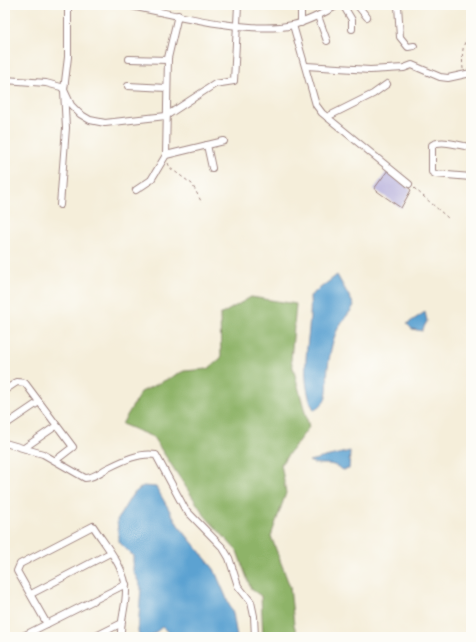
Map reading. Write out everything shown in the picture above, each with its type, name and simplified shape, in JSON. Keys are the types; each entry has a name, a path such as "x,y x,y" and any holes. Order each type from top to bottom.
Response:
{"street":[{"path":"60,205 66,128 64,90 68,57 68,5"},
{"path":"127,5 238,25 269,28 293,25 318,16 338,5"},
{"path":"5,80 46,83 64,90 71,105 80,114 90,120 106,123 166,116 215,84 234,81 238,5"},
{"path":"301,5 301,22"},
{"path":"343,5 352,20 352,29"},
{"path":"358,5 367,17"},
{"path":"398,5 400,37 408,47 414,46"},
{"path":"136,190 151,180 166,155 168,60 178,15"},
{"path":"318,16 327,41"},
{"path":"293,25 316,105 327,117 409,184"},
{"path":"129,59 168,60"},
{"path":"306,66 370,70 404,68 412,65 440,77 448,78 471,73"},
{"path":"327,117 373,94 387,84"},
{"path":"128,86 167,88"},
{"path":"166,155 224,141"},
{"path":"471,147 444,143 435,143 432,146 432,172 435,174 471,177"},
{"path":"207,145 212,168"},
{"path":"5,390 17,382 25,383 73,447 56,460"},
{"path":"5,425 39,402"},
{"path":"24,448 56,426"},
{"path":"5,443 44,454 56,460 80,477 89,478 108,468 146,453 156,455 185,509 223,548 238,586 251,602 254,616 255,637"},
{"path":"47,624 17,571 20,564 93,526 124,575 126,593 120,624 121,637"},
{"path":"31,594 110,553"},
{"path":"25,636 126,584"},
{"path":"94,637 120,624"}],"path":[{"path":"463,74 463,46 467,37 471,34"},
{"path":"166,155 170,168 192,184 202,202"},
{"path":"409,184 448,218"}],"green space":[{"path":"251,297 296,304 291,360 309,427 281,464 286,493 271,536 290,587 294,625 298,637 263,637 261,596 251,589 237,551 205,516 153,437 122,424 141,392 184,371 208,369 221,358 220,315"}],"water":[{"path":"337,275 354,305 336,332 329,362 326,397 320,407 314,410 306,382 306,354 310,296"},
{"path":"425,312 427,321 422,331 412,329 407,324"},
{"path":"350,451 349,469 343,470 333,465 318,464 309,461"},
{"path":"143,486 156,487 178,525 214,569 233,613 237,637 174,637 162,627 150,637 140,637 138,631 141,587 133,571 133,556 119,542 117,520 132,495"}],"building":[{"path":"388,170 411,190 401,208 374,189"}]}
